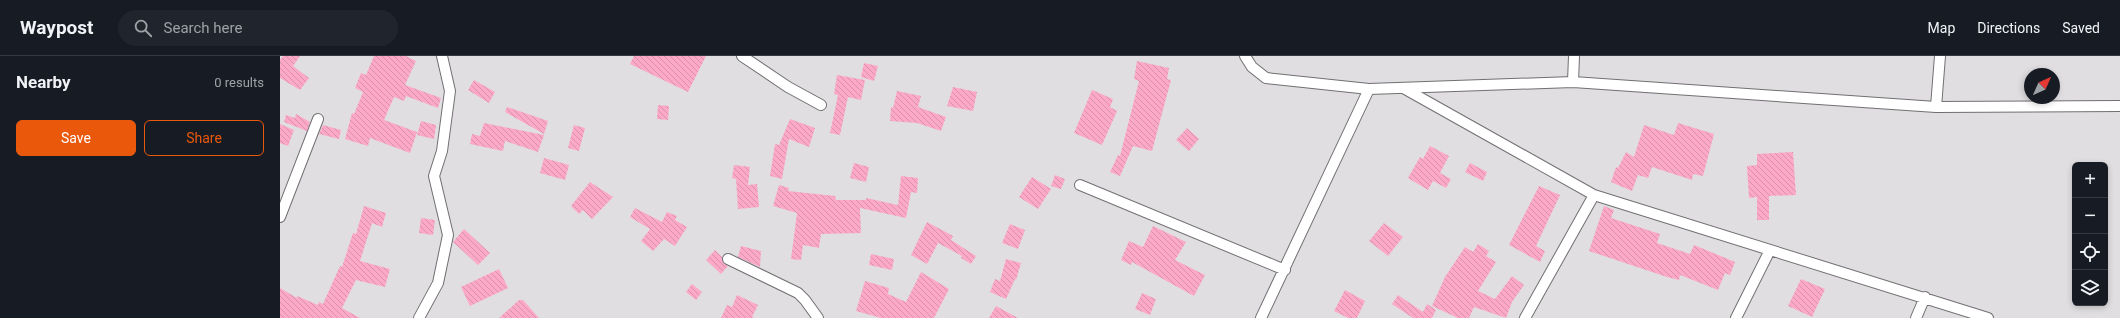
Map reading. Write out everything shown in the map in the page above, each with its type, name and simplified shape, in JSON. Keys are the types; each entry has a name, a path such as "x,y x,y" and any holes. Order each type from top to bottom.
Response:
{"street":[{"path":"419,318 438,283 448,234 434,176 442,151 450,91 442,56"},
{"path":"742,56 788,87 821,105"},
{"path":"1245,56 1252,66 1266,78 1369,88 1404,89 1573,82 1936,107 2120,106"},
{"path":"1573,82 1574,56"},
{"path":"1936,107 1940,56"},
{"path":"1261,318 1369,88"},
{"path":"1404,89 1594,195 1925,297 1988,318"},
{"path":"280,217 318,119"},
{"path":"1080,185 1284,270"},
{"path":"1526,318 1594,195"},
{"path":"1736,318 1770,250"},
{"path":"728,259 798,293 818,318"},
{"path":"1916,318 1925,297"}],"building":[{"path":"283,56 300,56 293,66 309,78 300,90 280,78 280,60"},
{"path":"374,56 406,56 416,61 405,85 441,98 438,108 406,96 404,101 394,97 384,120 417,132 410,153 370,138 368,146 345,139 352,113 354,114 363,92 355,88 361,73 366,75"},
{"path":"634,56 706,56 688,92 630,64"},
{"path":"1137,61 1169,68 1167,79 1171,80 1152,151 1133,146 1120,176 1110,172 1118,155 1120,156 1139,81 1134,79"},
{"path":"864,63 878,66 874,81 861,77"},
{"path":"837,75 865,80 861,100 848,97 840,135 830,133 838,95 834,94"},
{"path":"474,80 495,92 489,103 468,90"},
{"path":"953,87 977,92 973,111 947,106"},
{"path":"1092,90 1113,99 1110,107 1117,111 1102,145 1074,133"},
{"path":"897,91 921,96 918,107 946,117 941,131 917,123 890,121 891,107 893,108"},
{"path":"658,105 669,106 668,120 657,119"},
{"path":"507,107 548,121 544,134 505,112"},
{"path":"296,114 310,122 307,131 284,122 286,115 295,118"},
{"path":"790,119 815,128 809,147 789,139 782,179 770,176 775,144 779,145"},
{"path":"421,121 436,125 434,139 417,135"},
{"path":"484,123 544,135 538,152 505,141 503,151 470,144 472,134 480,136"},
{"path":"1678,123 1714,134 1703,176 1693,174 1692,180 1652,167 1648,178 1638,175 1632,191 1611,182 1616,167 1618,168 1626,152 1634,157 1644,125 1674,135"},
{"path":"280,124 294,130 288,146 280,143"},
{"path":"323,125 341,130 339,139 319,134"},
{"path":"574,125 585,128 579,151 568,148"},
{"path":"1187,128 1199,139 1189,151 1176,140"},
{"path":"1430,146 1449,156 1440,173 1451,179 1446,188 1433,181 1428,190 1408,178 1420,157 1423,159"},
{"path":"1793,152 1796,195 1769,196 1769,220 1757,220 1757,197 1749,198 1747,166 1757,165 1757,154"},
{"path":"544,158 569,165 565,180 540,173"},
{"path":"854,163 869,167 866,182 850,178"},
{"path":"1470,163 1487,172 1483,181 1465,172"},
{"path":"734,165 750,167 748,185 757,184 759,207 738,209 736,179 732,178"},
{"path":"1055,175 1065,179 1061,189 1051,186"},
{"path":"901,176 918,178 917,193 911,192 906,218 860,208 861,233 821,234 819,248 803,245 801,260 791,259 797,213 773,206 779,185 789,188 788,191 835,196 836,200 866,200 866,198 898,205"},
{"path":"1032,177 1051,189 1038,209 1019,197"},
{"path":"590,182 613,197 592,219 583,210 579,214 571,206"},
{"path":"1539,186 1560,195 1536,246 1545,251 1540,262 1509,245"},
{"path":"364,206 386,213 382,227 372,223 360,261 390,269 385,287 356,280 342,308 360,318 280,318 280,288 297,298 297,296 318,305 319,302 323,304 340,266 342,267 353,233 356,234"},
{"path":"1604,206 1614,210 1611,218 1660,234 1657,243 1690,254 1694,245 1735,262 1730,275 1725,273 1718,290 1680,275 1679,280 1667,277 1589,251"},
{"path":"635,208 662,222 667,212 677,216 675,220 687,227 675,246 664,239 653,251 641,241 650,229 630,217"},
{"path":"421,218 435,220 433,235 419,233"},
{"path":"927,222 953,236 951,240 976,256 971,264 961,258 962,256 938,243 927,264 911,255"},
{"path":"1384,223 1403,237 1388,256 1369,241"},
{"path":"1010,224 1025,230 1018,249 1002,243"},
{"path":"1153,226 1186,242 1175,260 1205,275 1194,296 1132,262 1131,265 1121,260 1129,241 1143,247"},
{"path":"464,229 490,253 478,265 453,242"},
{"path":"1478,244 1489,251 1486,256 1496,262 1478,291 1495,299 1512,276 1524,285 1512,302 1506,318 1474,307 1469,318 1458,318 1432,306 1445,277 1465,247 1473,252"},
{"path":"741,246 761,251 760,267 738,257"},
{"path":"715,250 722,257 723,263 728,266 721,274 706,260"},
{"path":"871,254 894,259 892,270 869,265"},
{"path":"1006,259 1021,263 1016,280 1015,279 1006,299 990,292 995,279 1000,281"},
{"path":"499,269 508,288 470,306 461,287"},
{"path":"921,272 949,289 934,318 881,318 856,311 865,281 889,288 888,294 906,302"},
{"path":"1801,279 1825,289 1812,317 1788,306"},
{"path":"692,284 702,292 696,300 686,292"},
{"path":"1345,290 1365,301 1357,318 1348,318 1334,311"},
{"path":"1142,293 1156,299 1150,315 1135,309"},
{"path":"737,295 758,305 752,317 755,318 721,318 727,305 732,307"},
{"path":"1398,295 1423,312 1427,304 1436,310 1432,318 1413,318 1392,304"},
{"path":"519,300 523,300 539,318 499,318"},
{"path":"996,306 1018,318 989,318"}]}
